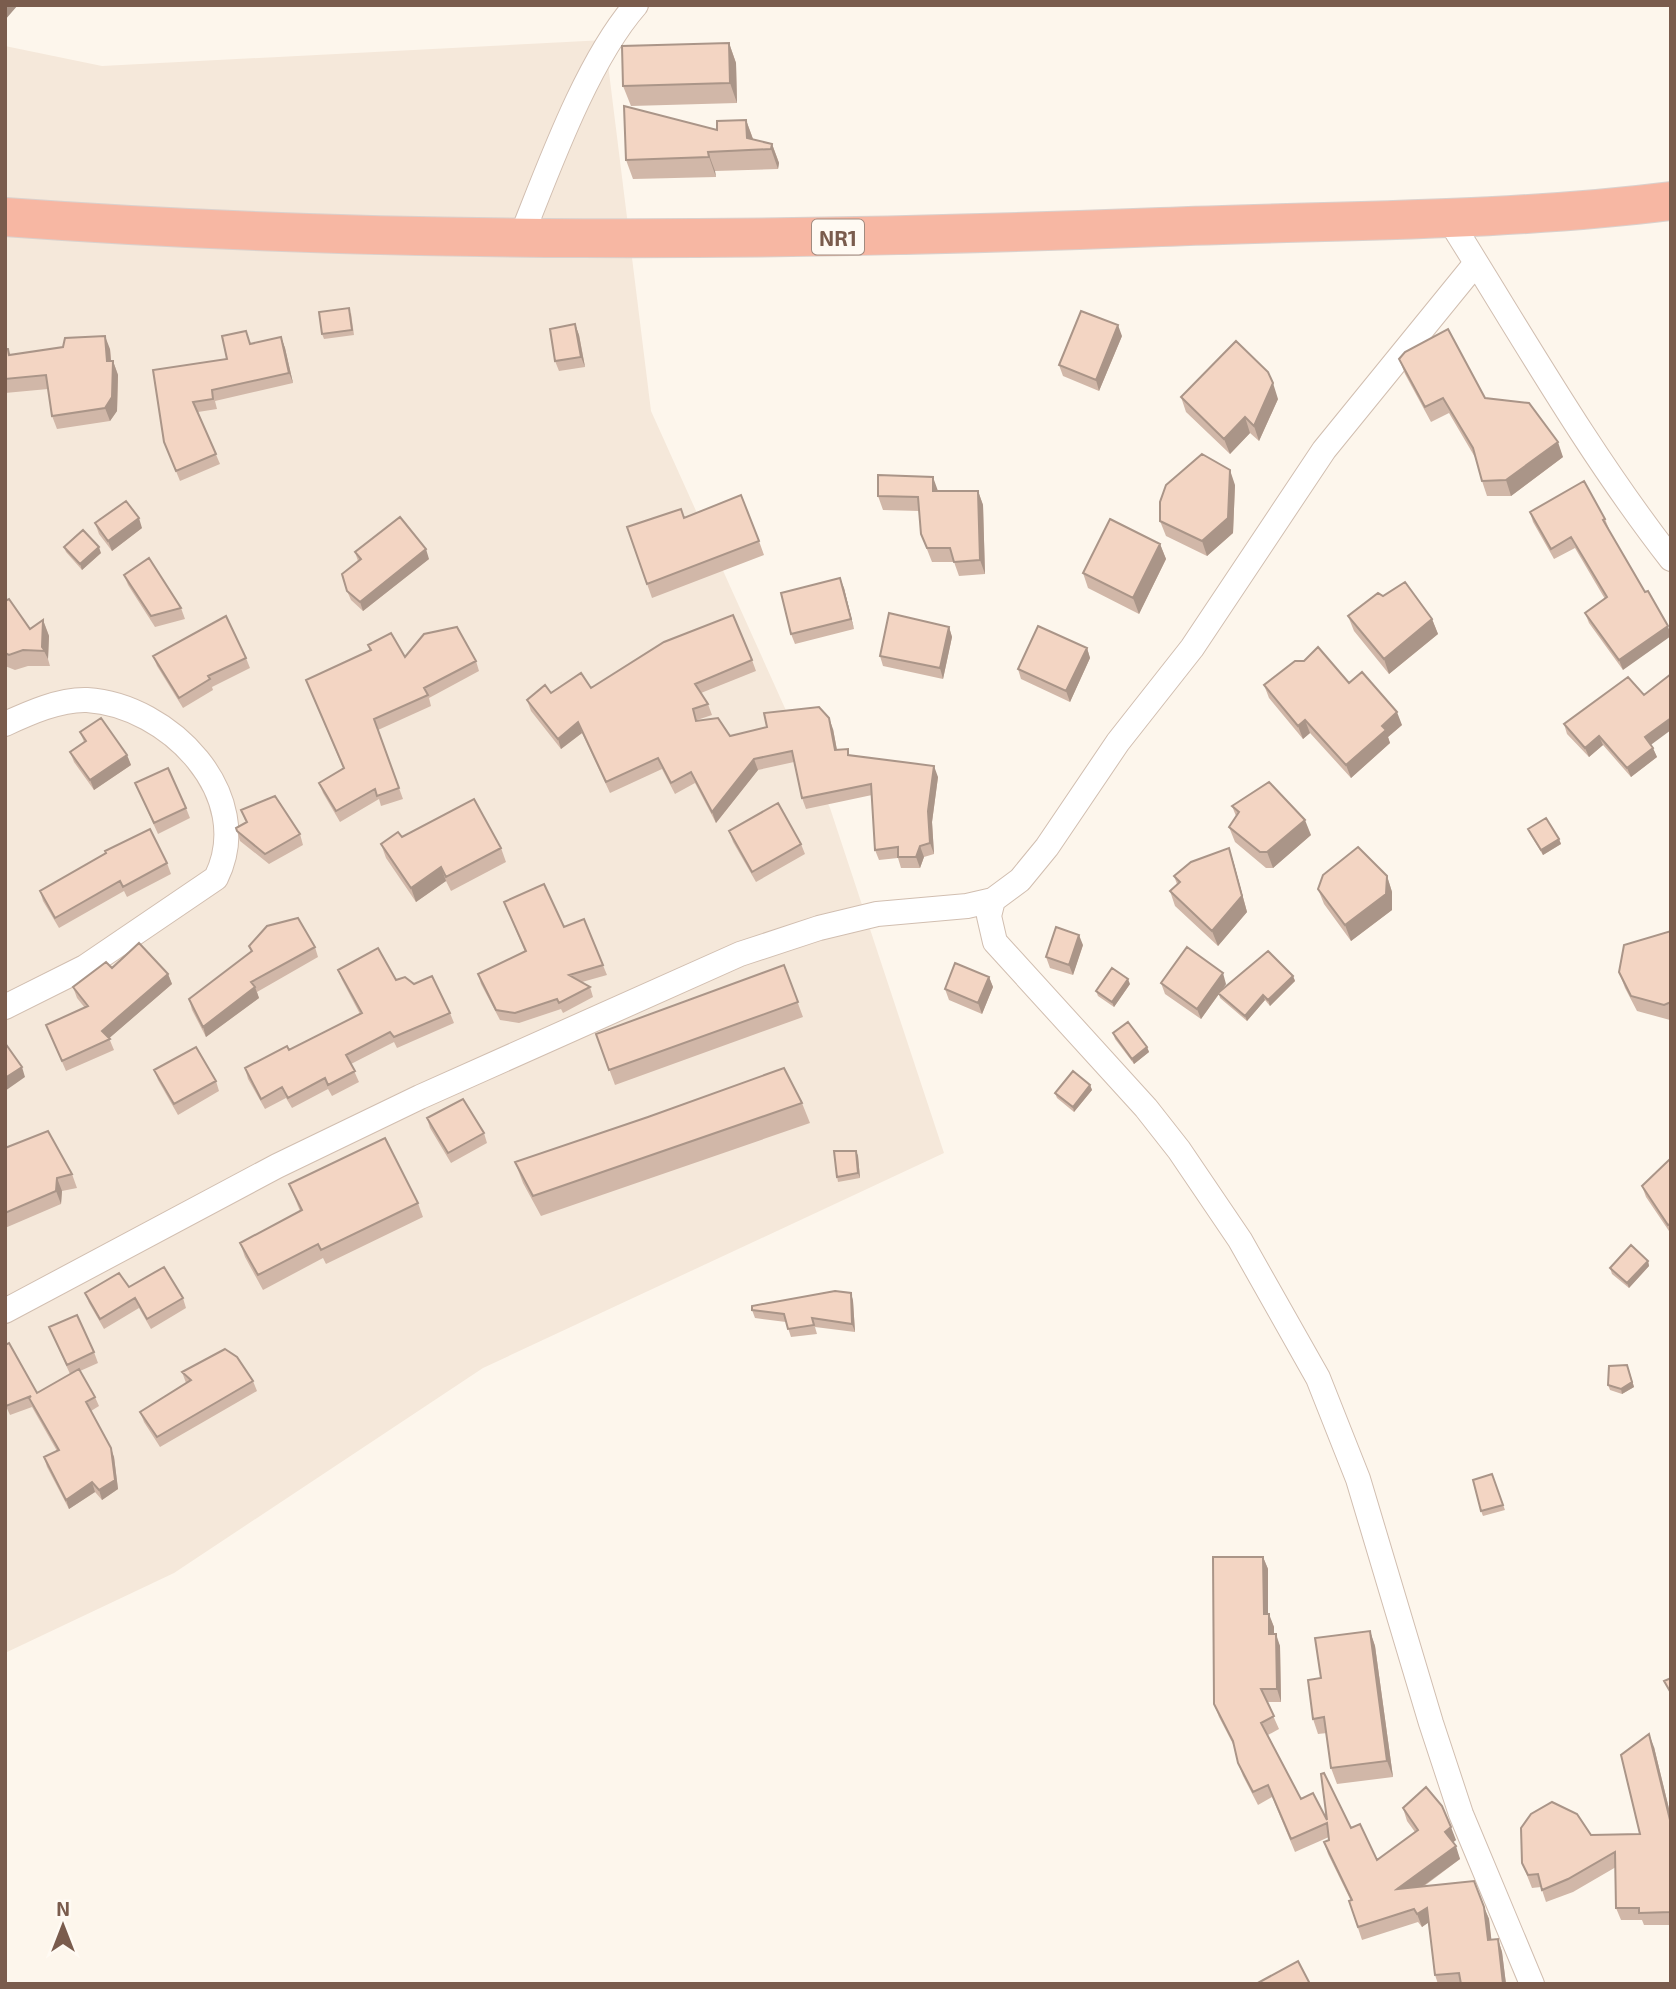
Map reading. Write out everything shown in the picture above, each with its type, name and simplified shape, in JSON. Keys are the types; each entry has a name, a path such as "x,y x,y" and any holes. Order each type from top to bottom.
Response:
{"highway":[{"name":"NR1","path":"5,217 337,234 521,237 858,236 1447,216 1671,201"}],"street":[{"path":"521,237 550,162 589,82 625,18 636,5"},
{"path":"1447,216 1572,419 1637,516 1671,559"},
{"path":"5,1311 127,1249 277,1166 420,1097 740,954 819,928 877,914 967,906 993,900 1020,880 1035,863 1118,742 1192,648 1324,450 1476,263"},
{"path":"5,724 60,704 84,700 108,703 142,716 167,730 208,772 225,814 227,835 224,862 216,878 85,967 5,1007"},
{"path":"993,900 989,916 995,942 1146,1108 1179,1150 1240,1240 1318,1378 1358,1479 1461,1814 1532,1984"}],"shaded area":[{"path":"605,40 651,411 830,808 944,1153 483,1368 174,1573 5,1653 5,46 102,66"}],"building":[{"path":"729,43 730,83 623,86 622,46"},
{"path":"624,106 717,130 717,121 746,120 747,138 772,144 771,149 708,152 709,157 626,160"},
{"path":"349,308 352,330 322,334 319,312"},
{"path":"1081,311 1118,325 1096,380 1059,365"},
{"path":"575,324 581,357 555,361 550,329"},
{"path":"1448,329 1485,398 1529,403 1558,442 1506,480 1482,481 1473,448 1443,398 1425,407 1399,359 1405,352"},
{"path":"246,331 250,344 281,337 289,373 212,390 213,399 193,402 216,454 176,471 164,442 153,370 227,359 222,336"},
{"path":"105,336 107,361 113,361 112,397 105,408 52,416 46,375 5,379 5,349 8,349 9,355 63,347 65,338"},
{"path":"1236,341 1268,372 1273,383 1254,426 1245,417 1224,439 1181,397"},
{"path":"1202,454 1230,470 1228,518 1202,541 1160,521 1160,502 1166,485"},
{"path":"878,475 933,477 933,491 978,491 980,560 954,562 950,548 927,548 921,534 918,497 878,496"},
{"path":"1584,481 1605,519 1603,520 1668,626 1619,660 1585,613 1607,597 1571,537 1551,549 1530,512"},
{"path":"741,495 759,541 647,584 627,527 681,509 684,518"},
{"path":"126,501 139,518 108,541 95,523"},
{"path":"400,517 426,549 360,602 347,591 342,574 361,559 355,552"},
{"path":"1110,519 1160,544 1133,598 1083,573"},
{"path":"83,530 99,547 80,564 64,547"},
{"path":"149,558 181,608 151,616 124,575"},
{"path":"840,578 851,619 791,634 781,593"},
{"path":"1405,582 1432,619 1384,659 1348,616 1378,593 1383,596"},
{"path":"9,599 30,629 43,620 42,647 45,651 23,650 9,655 5,653 5,601"},
{"path":"889,613 949,627 940,668 880,656"},
{"path":"733,615 752,660 695,684 708,704 693,709 696,721 718,718 730,736 767,727 764,713 819,707 829,718 835,750 848,749 848,755 934,766 928,811 930,843 920,846 916,857 898,857 898,847 875,850 871,784 802,798 792,751 754,759 712,812 691,772 671,783 658,758 606,782 578,722 558,739 527,700 545,685 551,693 581,673 591,688 664,642"},
{"path":"226,616 246,658 208,676 210,679 179,698 153,656"},
{"path":"1038,626 1087,648 1066,691 1018,669"},
{"path":"457,627 476,661 424,688 428,695 374,719 399,788 377,796 375,789 336,811 319,783 344,768 306,680 371,650 368,645 391,633 405,657 424,634"},
{"path":"1318,647 1349,683 1362,672 1397,712 1382,726 1386,730 1346,765 1305,720 1298,726 1264,685 1295,661 1304,661"},
{"path":"1671,674 1671,718 1645,737 1653,748 1627,768 1599,736 1585,748 1564,724 1628,677 1644,695"},
{"path":"101,718 127,755 90,780 70,752 86,741 80,732"},
{"path":"168,768 186,808 154,823 135,783"},
{"path":"1269,782 1305,820 1267,852 1260,852 1229,827 1239,812 1232,806"},
{"path":"275,796 300,834 265,854 236,828 247,822 241,810"},
{"path":"474,799 501,848 446,877 441,867 411,888 381,844 398,832 402,837"},
{"path":"778,803 801,844 752,872 729,831"},
{"path":"1546,818 1559,839 1541,850 1528,829"},
{"path":"150,829 167,863 123,887 120,881 55,918 40,891 106,853 105,851"},
{"path":"1358,847 1387,876 1386,894 1345,925 1318,889 1323,875"},
{"path":"1229,848 1242,896 1212,931 1170,891 1180,882 1174,876 1191,862"},
{"path":"544,884 564,927 584,919 603,965 569,975 590,987 559,1003 557,999 515,1013 496,1010 478,974 526,951 504,902"},
{"path":"298,918 315,947 251,982 255,987 203,1027 189,999 252,951 249,946 267,926"},
{"path":"1056,927 1079,935 1069,965 1046,957"},
{"path":"1671,931 1671,1002 1664,1005 1631,996 1619,972 1624,945"},
{"path":"139,943 168,974 102,1031 110,1039 62,1061 46,1025 88,1006 73,987 106,962 112,968"},
{"path":"1187,947 1223,973 1197,1009 1161,983"},
{"path":"378,948 396,980 405,977 414,984 432,976 450,1013 394,1037 390,1032 346,1055 355,1071 328,1085 325,1078 288,1098 282,1087 261,1099 245,1068 287,1046 289,1050 362,1013 338,970"},
{"path":"1268,951 1293,976 1268,1000 1263,995 1245,1016 1218,993"},
{"path":"955,963 989,977 978,1003 945,989"},
{"path":"784,965 798,1002 609,1070 596,1034"},
{"path":"1112,968 1128,979 1112,1002 1096,991"},
{"path":"1128,1022 1147,1047 1132,1059 1113,1033"},
{"path":"5,1043 22,1067 5,1078"},
{"path":"196,1047 216,1081 174,1104 154,1070"},
{"path":"784,1068 802,1103 533,1196 515,1162 648,1117"},
{"path":"1073,1071 1090,1085 1073,1107 1055,1093"},
{"path":"463,1099 484,1133 448,1153 427,1118"},
{"path":"48,1131 72,1174 57,1178 56,1191 5,1213 5,1148"},
{"path":"385,1138 418,1203 321,1250 318,1244 258,1275 240,1243 302,1210 289,1184"},
{"path":"834,1151 856,1151 858,1173 837,1177"},
{"path":"1671,1158 1671,1224 1668,1225 1642,1186"},
{"path":"1631,1245 1648,1261 1627,1283 1610,1268"},
{"path":"164,1267 183,1298 147,1319 135,1298 100,1319 85,1293 119,1273 129,1287"},
{"path":"835,1291 851,1293 852,1324 812,1318 814,1325 788,1329 784,1314 752,1310 752,1306"},
{"path":"77,1315 94,1352 67,1365 49,1327"},
{"path":"9,1343 37,1393 79,1369 95,1397 86,1402 111,1448 115,1480 99,1490 92,1482 66,1500 44,1457 59,1450 29,1398 31,1396 6,1406 5,1345"},
{"path":"225,1349 237,1357 253,1381 157,1437 140,1412 191,1380 182,1372"},
{"path":"1627,1365 1632,1382 1621,1389 1608,1385 1609,1366"},
{"path":"1492,1474 1503,1505 1481,1511 1473,1480"},
{"path":"1213,1557 1263,1557 1264,1614 1269,1614 1269,1634 1276,1634 1277,1689 1261,1689 1274,1716 1261,1723 1301,1799 1313,1793 1327,1820 1321,1774 1324,1773 1351,1828 1360,1824 1377,1860 1418,1830 1403,1808 1426,1787 1442,1806 1451,1827 1445,1832 1456,1846 1397,1889 1474,1881 1484,1907 1488,1940 1498,1939 1503,1984 1461,1984 1459,1973 1435,1975 1427,1908 1417,1914 1414,1909 1358,1927 1349,1901 1352,1900 1324,1842 1329,1840 1327,1823 1291,1839 1268,1785 1253,1792 1238,1763 1233,1741 1214,1704"},
{"path":"1370,1631 1387,1761 1331,1768 1324,1717 1313,1719 1308,1680 1321,1678 1315,1638"},
{"path":"1671,1678 1671,1693 1664,1681"},
{"path":"1649,1734 1671,1824 1671,1912 1639,1913 1639,1908 1616,1908 1615,1852 1568,1879 1542,1890 1538,1874 1528,1875 1522,1863 1521,1828 1531,1814 1552,1802 1577,1814 1591,1835 1640,1834 1621,1755"},
{"path":"1298,1961 1310,1984 1256,1984"}]}
